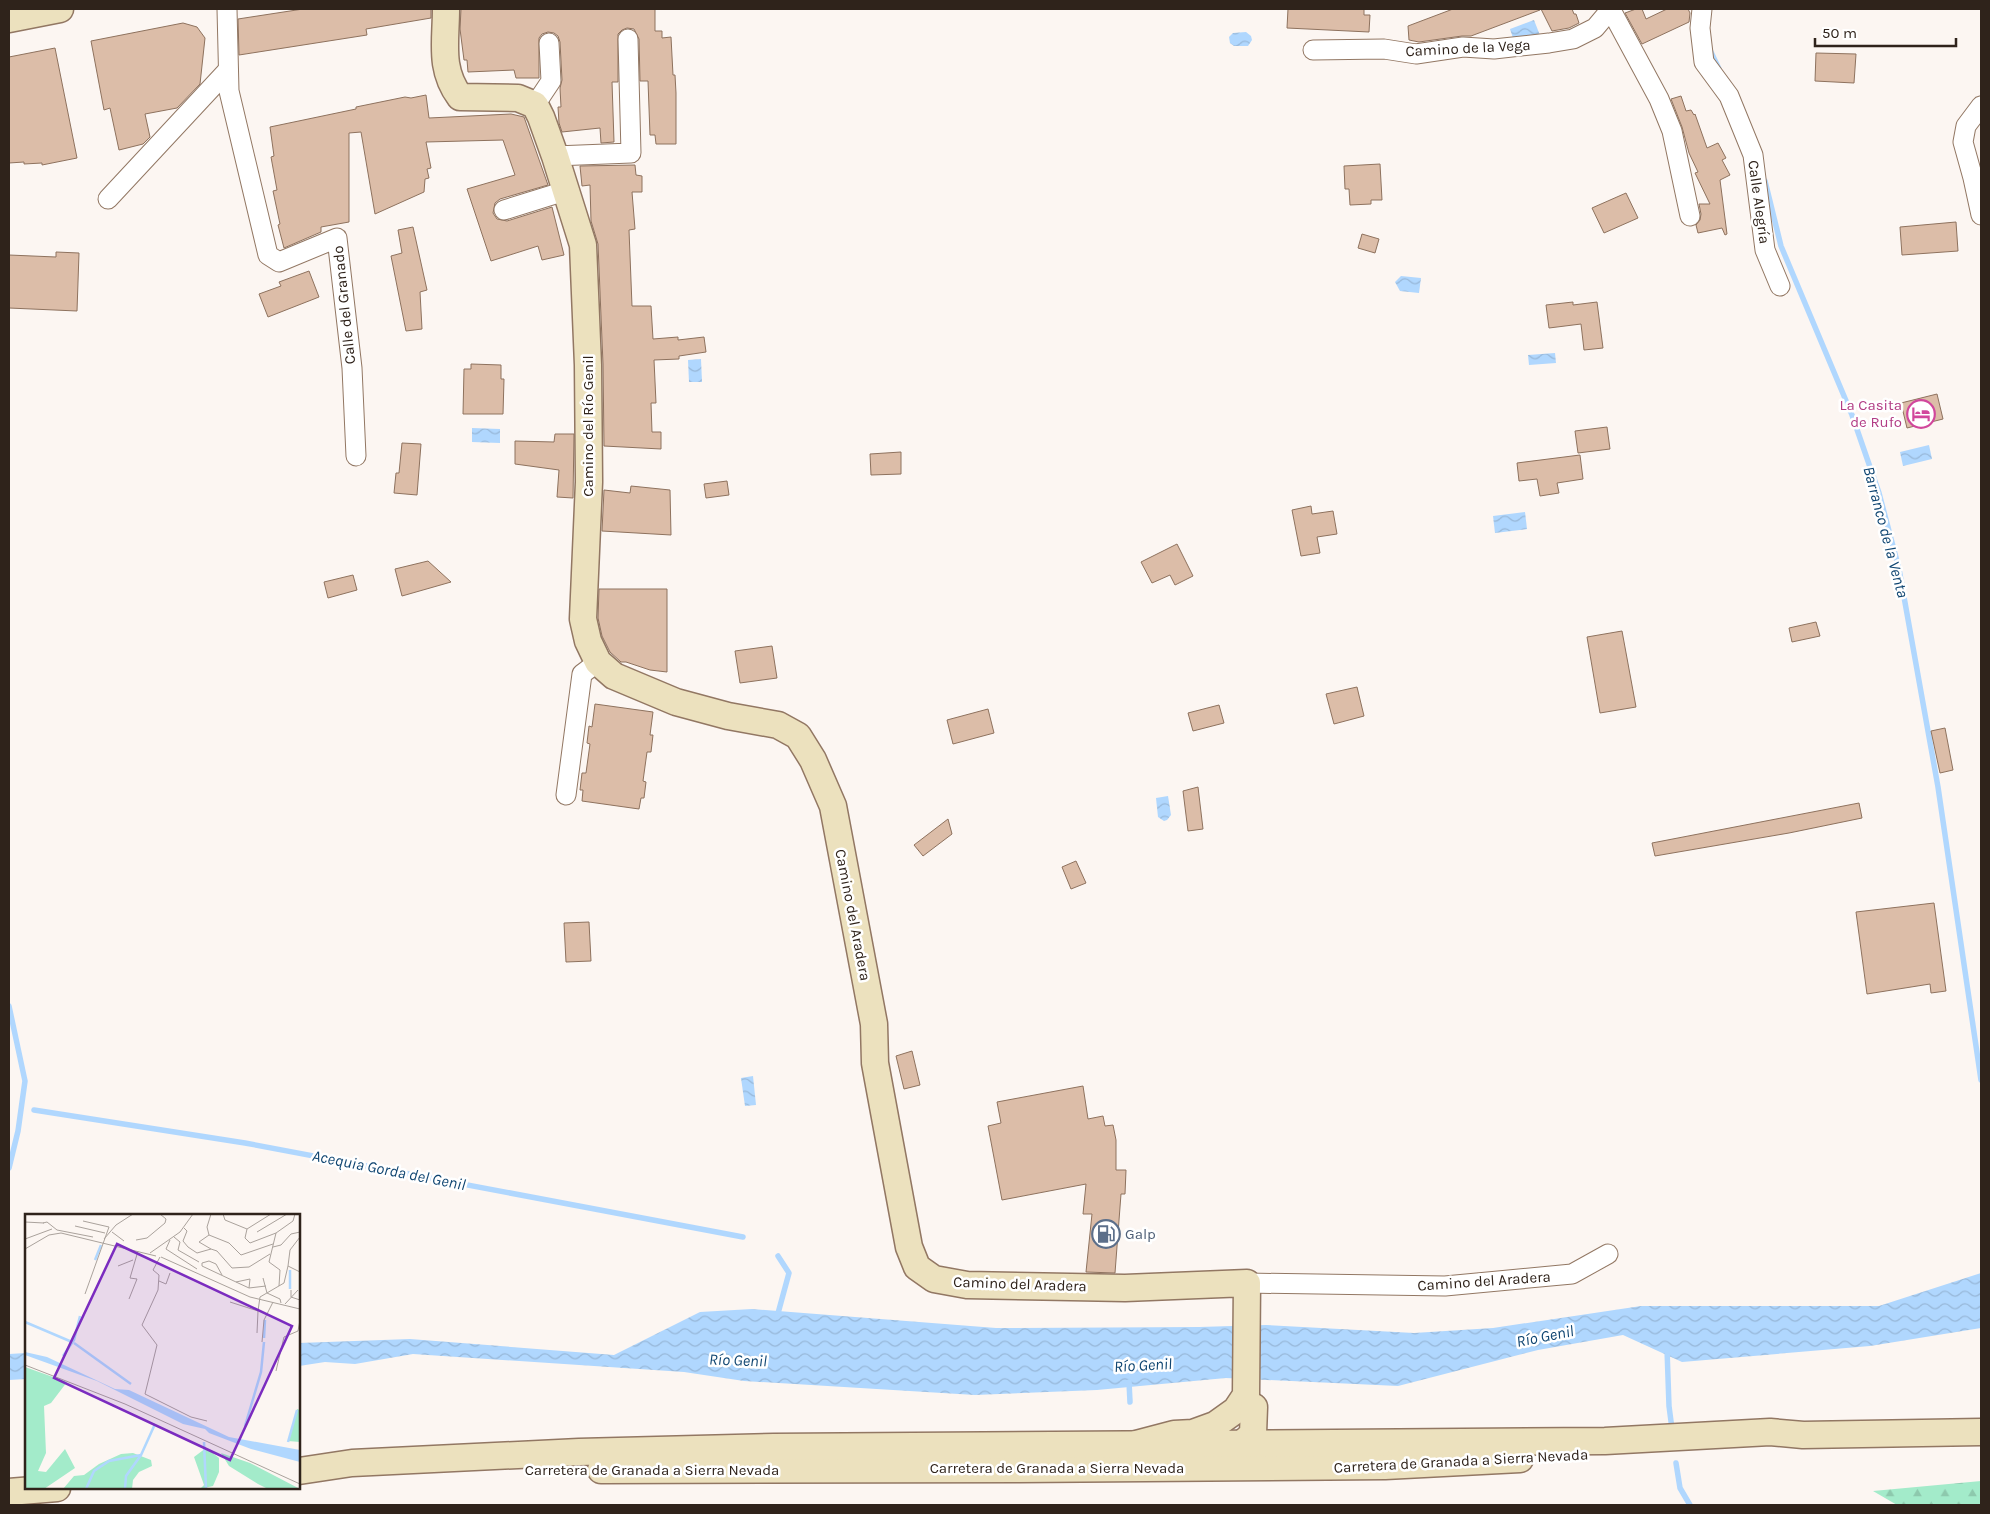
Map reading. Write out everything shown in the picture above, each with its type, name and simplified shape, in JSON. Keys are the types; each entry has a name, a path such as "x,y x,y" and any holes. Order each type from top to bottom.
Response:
{"main road":[{"path":"9,19 60,9"},
{"path":"446,9 445,67 452,86 460,97 518,98 535,105"},
{"name":"Camino del Río Genil","path":"535,105 555,156 583,244 588,365 589,473 583,619 588,641 598,662 614,676 676,702 728,716 778,726 798,736"},
{"name":"Camino del Aradera","path":"798,736 813,760 833,806 874,1024 875,1063 909,1247 917,1267 934,1279 967,1285 1124,1288 1247,1294"},
{"path":"1247,1294 1245,1404 1236,1436 1255,1457 1341,1458 1386,1466"},
{"path":"1245,1404 1280,1429 1294,1434 1390,1434 1431,1443"},
{"path":"1136,1444 1174,1434 1193,1432 1215,1425 1245,1404"},
{"name":"Carretera de Granada a Sierra Nevada","path":"304,1471 352,1463 588,1452 774,1447 1605,1441 1770,1432 1803,1435 1981,1432"},
{"name":"Carretera de Granada a Sierra Nevada","path":"304,1471 349,1474 631,1469 1019,1469 1386,1466 1683,1449 1772,1442 1803,1435"},
{"path":"1019,1469 1058,1459 1229,1455 1243,1444"},
{"path":"9,1492 45,1489"}],"street":[{"name":"Calle del Granado","path":"227,9 229,91 268,255 279,262 337,238 352,368 356,456"},
{"name":"Camino de la Vega","path":"1313,50 1384,49 1416,54 1463,47 1494,49 1548,43 1573,39 1595,28 1611,9 1659,99 1672,131 1690,216"},
{"name":"Calle Alegría","path":"1702,9 1700,28 1704,62 1729,96 1753,155 1765,250 1780,286"},
{"path":"555,156 631,153 628,39"},
{"path":"535,105 551,81 549,43"},
{"path":"108,200 228,70"},
{"path":"1981,106 1966,126 1963,142 1981,215"},
{"path":"504,210 565,190"},
{"path":"566,795 582,674 598,662"},
{"name":"Camino del Aradera","path":"1247,1294 1445,1286 1572,1274 1608,1254"}],"green space":[{"path":"1981,1481 1981,1505 1897,1505 1873,1491"}],"water":[{"path":"1534,20 1541,38 1513,38 1510,29"},
{"path":"1246,32 1251,36 1252,40 1248,46 1234,46 1230,43 1229,37 1233,33"},
{"path":"1401,276 1421,278 1419,293 1400,291 1395,282"},
{"path":"1555,353 1556,363 1529,365 1528,355"},
{"path":"701,359 702,382 689,382 688,360"},
{"path":"472,428 500,429 500,443 472,442"},
{"path":"1929,445 1932,459 1903,466 1900,452"},
{"path":"1525,512 1527,529 1495,533 1493,516"},
{"path":"1168,796 1171,815 1164,821 1158,817 1156,798"},
{"path":"753,1076 756,1105 745,1106 741,1078"},
{"name":"Río Genil","path":"1981,1273 1981,1328 1870,1346 1682,1362 1623,1335 1538,1350 1398,1386 1226,1378 1097,1390 975,1395 744,1381 684,1372 413,1354 355,1364 325,1362 300,1366 300,1343 410,1339 614,1355 700,1312 752,1309 996,1328 1266,1325 1414,1333 1493,1328 1641,1306 1879,1306"},
{"path":"25,1353 25,1379 9,1380 9,1354"}],"building":[{"path":"303,9 431,9 431,18 366,29 367,35 239,55 238,19"},
{"path":"461,9 655,9 655,31 662,31 662,38 671,37 676,93 676,144 656,144 655,135 650,135 648,81 640,81 639,39 634,29 627,28 618,34 618,82 612,82 614,142 601,143 600,128 562,132 559,123 558,107 561,107 560,88 562,80 558,36 548,32 542,34 539,38 539,78 516,78 514,70 468,72 467,60 464,60 460,29"},
{"path":"1288,9 1364,9 1364,15 1370,15 1369,32 1287,28"},
{"path":"1453,9 1540,10 1471,36 1419,42 1409,40 1408,26"},
{"path":"1541,9 1572,9 1579,23 1569,28 1552,31"},
{"path":"1642,9 1646,19 1667,9 1688,9 1690,13 1689,22 1642,44 1625,13"},
{"path":"183,23 197,27 205,38 200,84 177,108 145,114 150,137 143,144 119,150 110,108 104,110 91,41"},
{"path":"55,48 77,158 42,165 42,163 9,163 9,57"},
{"path":"1816,53 1856,54 1854,83 1815,81"},
{"path":"426,95 429,118 511,114 524,117 548,185 500,199 495,203 493,213 497,219 507,221 552,207 564,255 542,260 538,246 491,261 467,189 515,175 503,140 426,142 431,168 427,169 429,178 425,179 424,192 375,214 361,132 349,133 349,222 321,227 321,232 284,248 278,225 280,224 273,191 277,190 271,157 274,156 270,127 356,109 356,107 405,97 411,98"},
{"path":"1681,96 1686,111 1691,110 1695,114 1707,148 1718,143 1726,158 1722,160 1730,175 1720,180 1727,234 1725,235 1722,228 1698,233 1696,225 1700,220 1701,214 1699,204 1710,204 1695,173 1698,172 1689,153 1682,127 1671,99"},
{"path":"1380,164 1382,200 1371,200 1371,204 1350,205 1349,189 1345,189 1344,166"},
{"path":"635,165 636,175 642,176 642,192 632,192 635,229 629,230 632,306 651,306 653,339 678,337 678,340 704,337 706,352 679,356 679,359 654,360 656,403 651,403 652,432 661,432 661,449 604,446 598,244 591,221 590,185 582,186 580,166"},
{"path":"1626,193 1638,218 1604,233 1592,208"},
{"path":"1956,222 1958,251 1902,255 1900,227"},
{"path":"413,227 427,290 420,292 422,329 406,331 391,256 402,253 398,230"},
{"path":"1362,234 1379,239 1375,253 1358,248"},
{"path":"56,252 79,253 77,311 9,308 9,255 56,257"},
{"path":"309,271 319,297 268,317 259,294 281,286 279,282"},
{"path":"1573,302 1573,305 1597,302 1603,348 1584,350 1581,324 1549,328 1546,305"},
{"path":"471,364 501,365 501,379 504,379 503,414 463,414 464,369 471,369"},
{"path":"1937,394 1943,419 1907,428 1901,403"},
{"path":"1607,427 1610,449 1578,453 1575,431"},
{"path":"555,434 574,434 573,498 557,497 559,470 515,464 515,441 554,442"},
{"path":"402,443 421,444 417,495 394,493 396,473 399,473"},
{"path":"901,452 901,474 871,475 870,454"},
{"path":"1580,455 1583,479 1557,483 1559,493 1540,496 1537,479 1519,481 1517,463"},
{"path":"727,481 729,495 706,498 704,484"},
{"path":"631,486 670,490 671,535 602,531 604,490 630,493"},
{"path":"1311,506 1312,514 1333,511 1337,534 1317,537 1320,553 1301,556 1292,510"},
{"path":"1177,544 1193,576 1175,585 1170,575 1152,583 1141,562"},
{"path":"428,561 451,582 402,596 395,569"},
{"path":"353,575 357,590 328,598 324,582"},
{"path":"599,589 667,589 667,672 650,670 621,662 610,652 602,636 598,618"},
{"path":"1816,622 1820,636 1792,642 1789,628"},
{"path":"1622,631 1636,707 1600,713 1587,637"},
{"path":"772,646 777,678 740,683 735,651"},
{"path":"1357,687 1364,716 1334,724 1326,694"},
{"path":"595,704 653,712 650,735 653,735 651,752 647,752 643,781 646,782 644,798 641,798 639,809 582,801 583,790 580,790 582,773 586,773 590,744 587,743 589,726 592,727"},
{"path":"1219,705 1224,723 1193,731 1188,713"},
{"path":"988,709 994,733 953,744 947,720"},
{"path":"1945,728 1953,770 1940,773 1931,731"},
{"path":"1198,787 1203,829 1188,831 1183,791"},
{"path":"1859,803 1862,818 1789,833 1655,856 1652,843"},
{"path":"948,819 952,834 923,856 914,845"},
{"path":"1076,861 1086,883 1071,889 1062,867"},
{"path":"1934,903 1946,991 1931,993 1930,984 1867,994 1856,912"},
{"path":"589,922 591,961 566,962 564,923"},
{"path":"912,1051 920,1085 904,1089 896,1056"},
{"path":"1083,1086 1088,1119 1103,1116 1105,1126 1113,1125 1116,1140 1116,1170 1126,1170 1125,1194 1121,1194 1115,1273 1086,1272 1092,1214 1083,1214 1086,1184 1002,1200 988,1126 1001,1123 997,1102"}],"waterway":[{"name":"Barranco de la Venta","path":"1710,50 1719,69"},
{"name":"Barranco de la Venta","path":"1765,181 1781,246 1852,415 1879,493 1899,569 1938,787 1981,1080"},
{"path":"9,1006 25,1081 18,1131 9,1168"},
{"name":"Acequia Gorda del Genil","path":"34,1110 245,1143 743,1237"},
{"name":"Acequia Gorda del Genil","path":"777,1317 789,1273 778,1256"},
{"path":"1667,1349 1669,1406 1672,1429"},
{"name":"Río Genil","path":"1129,1382 1130,1402"},
{"path":"1676,1463 1680,1488 1690,1505"}],"place":[{"name":"La Casita de Rufo","path":"1921,414"},
{"name":"Galp","path":"1106,1234"}]}
